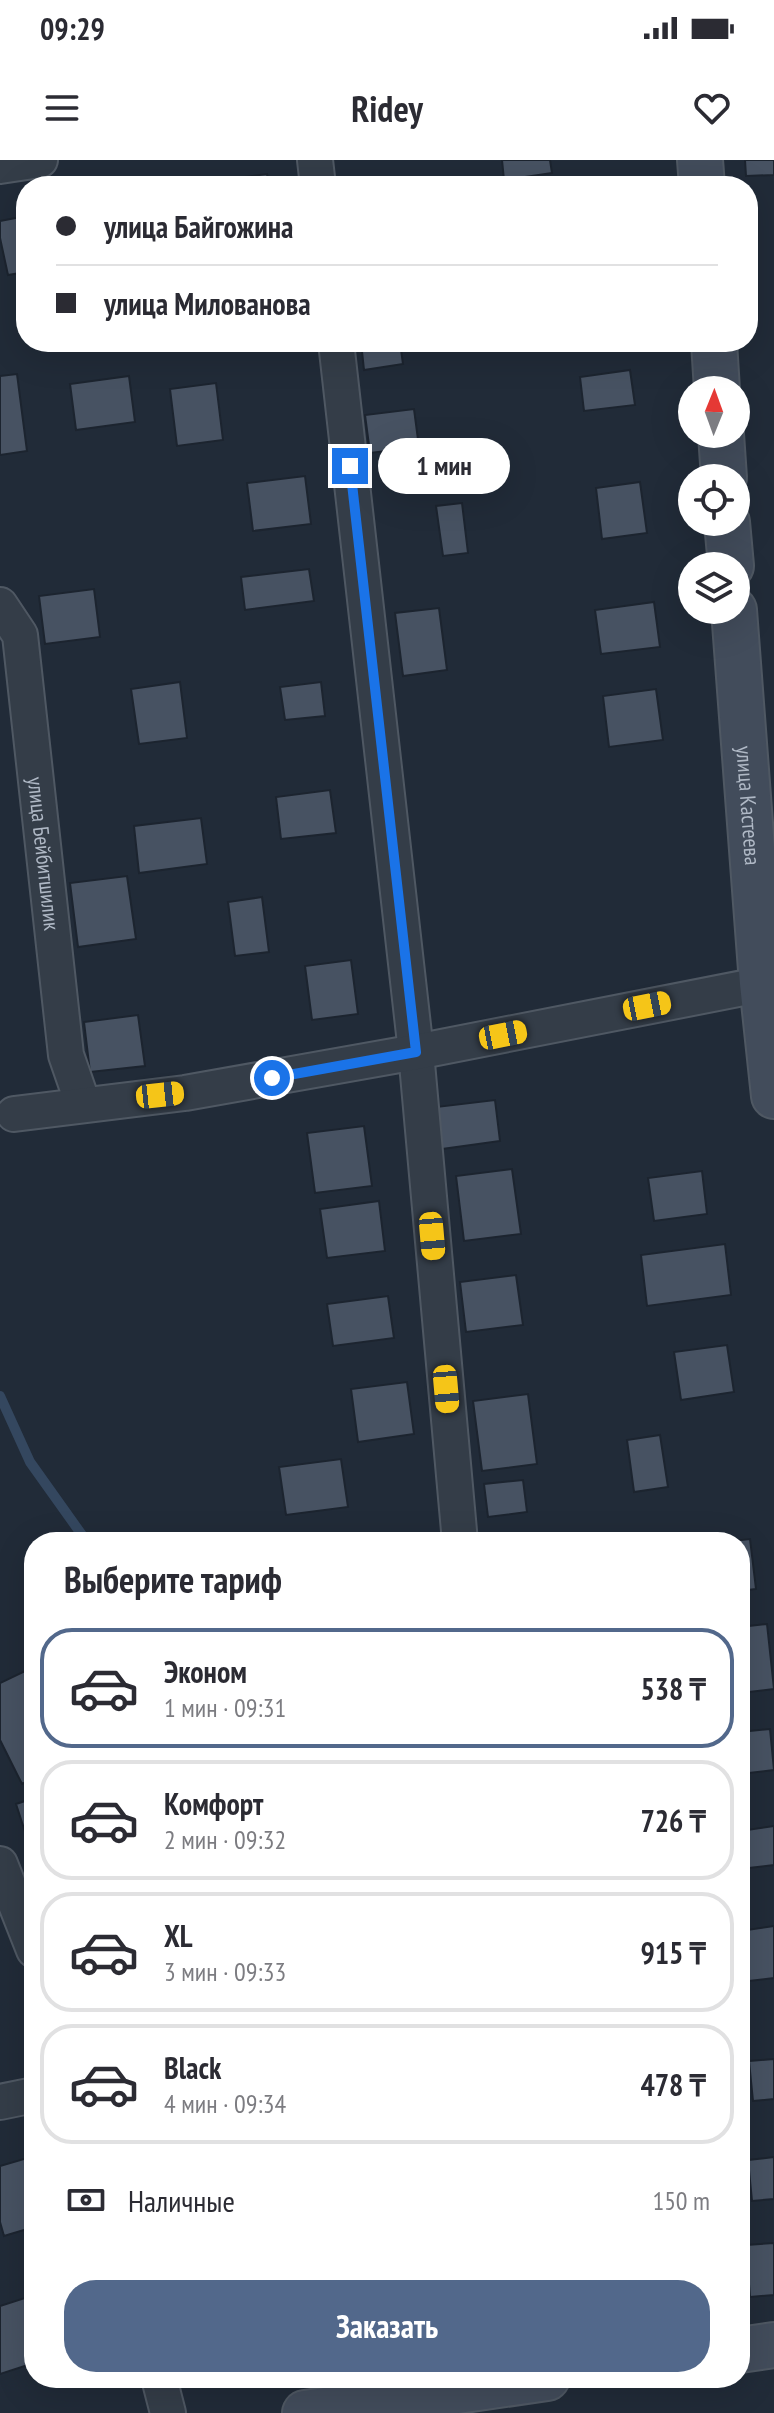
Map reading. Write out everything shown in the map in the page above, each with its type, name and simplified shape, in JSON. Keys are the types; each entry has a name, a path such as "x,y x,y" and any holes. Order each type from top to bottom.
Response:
{"street":[{"path":"0,166 40,160"},
{"path":"337,352 416,1052 459,1532"},
{"path":"715,352 716,376"},
{"name":"улица Бейбитшилик","path":"0,605 20,635 66,1055 83,1104"},
{"name":"улица Кастеева","path":"735,624 768,983 774,1096"},
{"path":"14,1114 185,1093 416,1052 768,983"},
{"path":"0,1864 24,1925"},
{"path":"0,2102 24,2097"},
{"path":"750,2349 774,2345"},
{"path":"162,2388 168,2413"},
{"path":"305,2413 478,2388"}],"building":[{"path":"502,160 550,160 552,173 504,176"},
{"path":"745,160 774,160 774,175 746,176"},
{"path":"16,218 16,274 8,275 0,238 0,221"},
{"path":"362,352 401,352 403,364 364,370"},
{"path":"630,370 635,405 584,411 580,377"},
{"path":"17,374 27,451 0,455 0,376"},
{"path":"129,376 135,422 76,430 70,384"},
{"path":"216,383 223,440 177,446 170,389"},
{"path":"414,409 419,447 370,453 365,415"},
{"path":"305,476 311,524 253,531 247,483"},
{"path":"640,482 647,533 602,539 596,488"},
{"path":"462,503 468,553 443,556 436,506"},
{"path":"309,569 314,601 245,610 241,577"},
{"path":"94,589 100,637 45,644 39,596"},
{"path":"654,602 660,647 601,654 595,610"},
{"path":"439,608 447,670 403,676 395,613"},
{"path":"180,682 187,738 139,744 131,689"},
{"path":"321,682 325,716 285,720 280,687"},
{"path":"656,689 663,740 609,747 603,696"},
{"path":"330,790 336,833 281,839 276,797"},
{"path":"201,818 207,864 139,873 134,826"},
{"path":"127,876 136,939 78,947 70,883"},
{"path":"262,897 269,952 235,956 228,902"},
{"path":"351,960 358,1014 312,1020 305,966"},
{"path":"138,1015 145,1066 90,1072 84,1022"},
{"path":"495,1100 500,1141 442,1149 436,1107"},
{"path":"364,1126 372,1186 315,1193 307,1133"},
{"path":"512,1169 521,1234 464,1241 456,1176"},
{"path":"702,1171 707,1214 654,1221 648,1178"},
{"path":"379,1201 385,1251 327,1258 320,1209"},
{"path":"725,1244 731,1295 647,1306 641,1255"},
{"path":"516,1275 523,1325 466,1332 460,1282"},
{"path":"388,1296 394,1338 333,1346 327,1304"},
{"path":"727,1345 734,1392 681,1400 674,1352"},
{"path":"407,1382 414,1434 358,1442 351,1389"},
{"path":"528,1394 537,1464 482,1471 473,1401"},
{"path":"660,1435 668,1487 634,1492 627,1440"},
{"path":"341,1459 348,1507 286,1515 279,1467"},
{"path":"523,1480 527,1512 488,1517 484,1484"},
{"path":"750,1539 756,1589 750,1590"},
{"path":"767,1624 774,1689 750,1692 750,1626"},
{"path":"24,1671 22,1784 0,1740 0,1683"},
{"path":"770,1729 774,1770 750,1773 750,1731"},
{"path":"24,1801 24,1829 16,1804"},
{"path":"774,1826 774,1865 750,1868 750,1830"},
{"path":"774,1926 774,1978 750,1981 750,1930"},
{"path":"774,2059 774,2099 753,2101 750,2061"},
{"path":"774,2157 774,2199 752,2201 750,2160"},
{"path":"24,2159 24,2230 4,2236 0,2222 0,2166"},
{"path":"774,2243 774,2295 750,2297 750,2245"},
{"path":"24,2298 24,2366 0,2374 0,2306"}],"waterway":[{"path":"0,1396 30,1462 80,1532"}],"route":[{"path":"272,1078 416,1052 350,466"}]}
